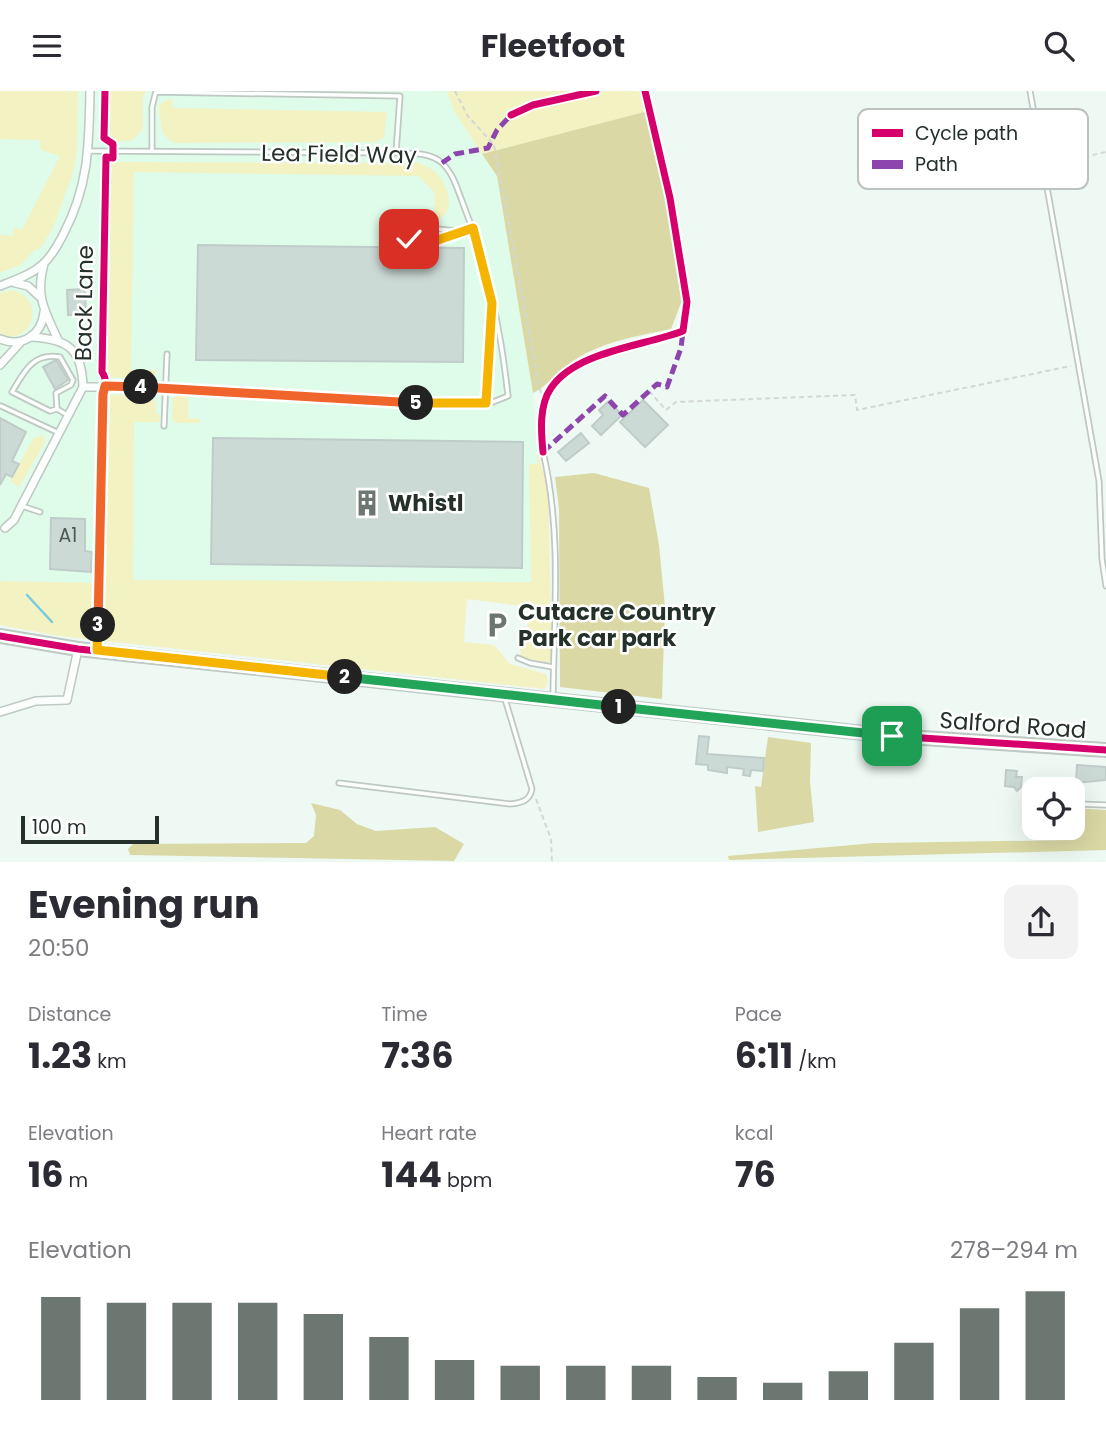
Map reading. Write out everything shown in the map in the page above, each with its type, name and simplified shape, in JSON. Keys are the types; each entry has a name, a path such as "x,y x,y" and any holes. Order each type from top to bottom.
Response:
{"main road":[{"name":"Salford Road","path":"0,636 78,649 892,736 1106,750"}],"street":[{"path":"58,340 40,297 40,280 44,264 60,242 79,203 89,151 90,91"},
{"path":"0,286 13,282 44,264"},
{"path":"13,282 29,286 40,297"},
{"path":"32,337 41,325 44,308"},
{"path":"0,365 20,342 32,337 58,340 67,345 78,359 83,387 13,520 5,528"},
{"path":"0,339 20,342"},
{"path":"83,387 165,387"},
{"path":"0,712 36,701 67,700 78,649"}],"lane":[{"path":"152,152 152,107 156,91 401,93 396,153"},
{"path":"1030,91 1033,109"},
{"name":"Lea Field Way","path":"89,151 396,153 426,155 442,163 454,181 473,228 492,303 508,396 486,403"},
{"path":"1047,189 1099,481 1102,559 1106,586"},
{"path":"387,216 409,239 432,242 473,228"},
{"path":"394,225 462,232"},
{"path":"165,387 432,404 486,403 492,303"},
{"path":"164,426 167,354"},
{"path":"57,409 56,393 71,385 72,380 60,357 43,356 28,366 12,393 50,411 57,409 69,416"},
{"path":"1,406 60,434"},
{"path":"543,452 551,487 555,525 553,699"},
{"path":"20,506 40,512"},
{"path":"518,658 553,667"},
{"path":"340,783 510,804 528,799 532,789 504,694"},
{"path":"1085,804 1106,805"}],"path":[{"path":"455,91 467,115 494,145 544,410"},
{"path":"1088,156 1106,152"},
{"path":"649,391 666,410 676,402 855,395 857,410 1079,365"},
{"path":"542,420 549,390"},
{"path":"532,789 551,839 552,861"}],"shaded area":[{"path":"0,91 447,91 454,111 497,176 533,393 544,576 536,593 0,581"}],"green space":[{"path":"0,91 78,91 77,152 73,173 52,230 39,250 37,248 19,266 0,272 0,235 13,236 14,227 22,230 60,156 41,150 40,140 0,139"},
{"path":"108,91 147,91 143,95 143,129 133,140 115,142 107,139"},
{"path":"447,91 648,91 652,110 482,154 454,111"},
{"path":"172,99 173,108 387,112 384,138 375,142 175,143 164,134 159,116 159,105"},
{"path":"652,110 673,198 690,303 681,303 671,329 622,340 587,353 533,393 497,176 482,154"},
{"path":"108,162 420,163 440,178 447,191 449,206 442,217 435,220 434,192 419,176 134,172 131,370 156,370 156,374 147,379 103,377"},
{"path":"11,290 22,294 32,310 28,327 21,334 12,337 0,335 0,293"},
{"path":"188,393 188,418 200,419 200,423 175,423 172,419 173,398"},
{"path":"148,394 156,403 156,414 159,414 160,422 134,422 133,580 531,582 529,464 537,464 537,452 548,487 552,659 546,664 519,657 519,644 526,645 529,607 467,599 464,642 494,645 510,664 546,674 548,681 545,689 59,636 0,625 0,581 99,583 104,395"},
{"path":"42,435 46,440 19,487 10,481 34,437"},
{"path":"594,473 649,488 659,545 665,607 662,699 560,687 559,509 555,477"},
{"path":"768,737 811,743 810,781 814,822 758,832 755,786 761,787"},
{"path":"311,803 340,810 357,824 376,831 435,827 464,844 454,861 130,855 128,849 133,844 306,843 314,836 316,815"},
{"path":"1085,809 1106,810 1106,850 729,860 728,856 874,843 1085,840"}],"building":[{"path":"198,245 464,248 463,362 196,360"},
{"path":"85,289 86,314 68,315 67,290"},
{"path":"57,361 68,380 55,389 43,367"},
{"path":"643,400 668,425 645,447 620,422"},
{"path":"609,401 622,415 601,435 592,426 603,415 599,410"},
{"path":"0,418 26,432 12,461 19,464 12,477 6,474 0,485"},
{"path":"581,433 589,443 566,461 558,452"},
{"name":"Whistl","path":"213,438 523,442 522,568 211,564"},
{"path":"51,518 85,519 85,551 92,552 91,572 50,569"},
{"path":"699,736 709,737 707,754 764,758 763,771 751,770 750,776 743,775 744,769 727,767 727,773 708,770 708,765 696,764"},
{"path":"1077,765 1106,767 1106,780 1085,782 1085,777 1076,777"},
{"path":"1006,770 1017,771 1016,777 1022,777 1021,787 1017,791 1014,787 1005,786"}],"waterway":[{"path":"27,595 52,622"}],"marked path":[{"path":"442,163 455,154 488,148 497,130 511,115"},
{"path":"543,452 605,396 623,415 657,384 667,387 681,348 683,331"}],"cycle path":[{"name":"Back Lane","path":"97,650 103,394 106,383 102,372 106,157 113,158 113,144 104,138 105,91"},
{"path":"511,115 533,105 596,91"},
{"path":"543,452 541,427 544,402 551,388 562,376 593,358 683,331 687,302 670,198 645,91"},
{"path":"0,636 78,649 892,736 1106,750"}],"place":[{"name":"Whistl","path":"367,503"},
{"name":"Cutacre Country Park car park","path":"497,625"}],"route":[{"path":"409,239 432,242 473,228 492,303 486,403 432,404 165,387 105,386 97,650 892,736"}]}
